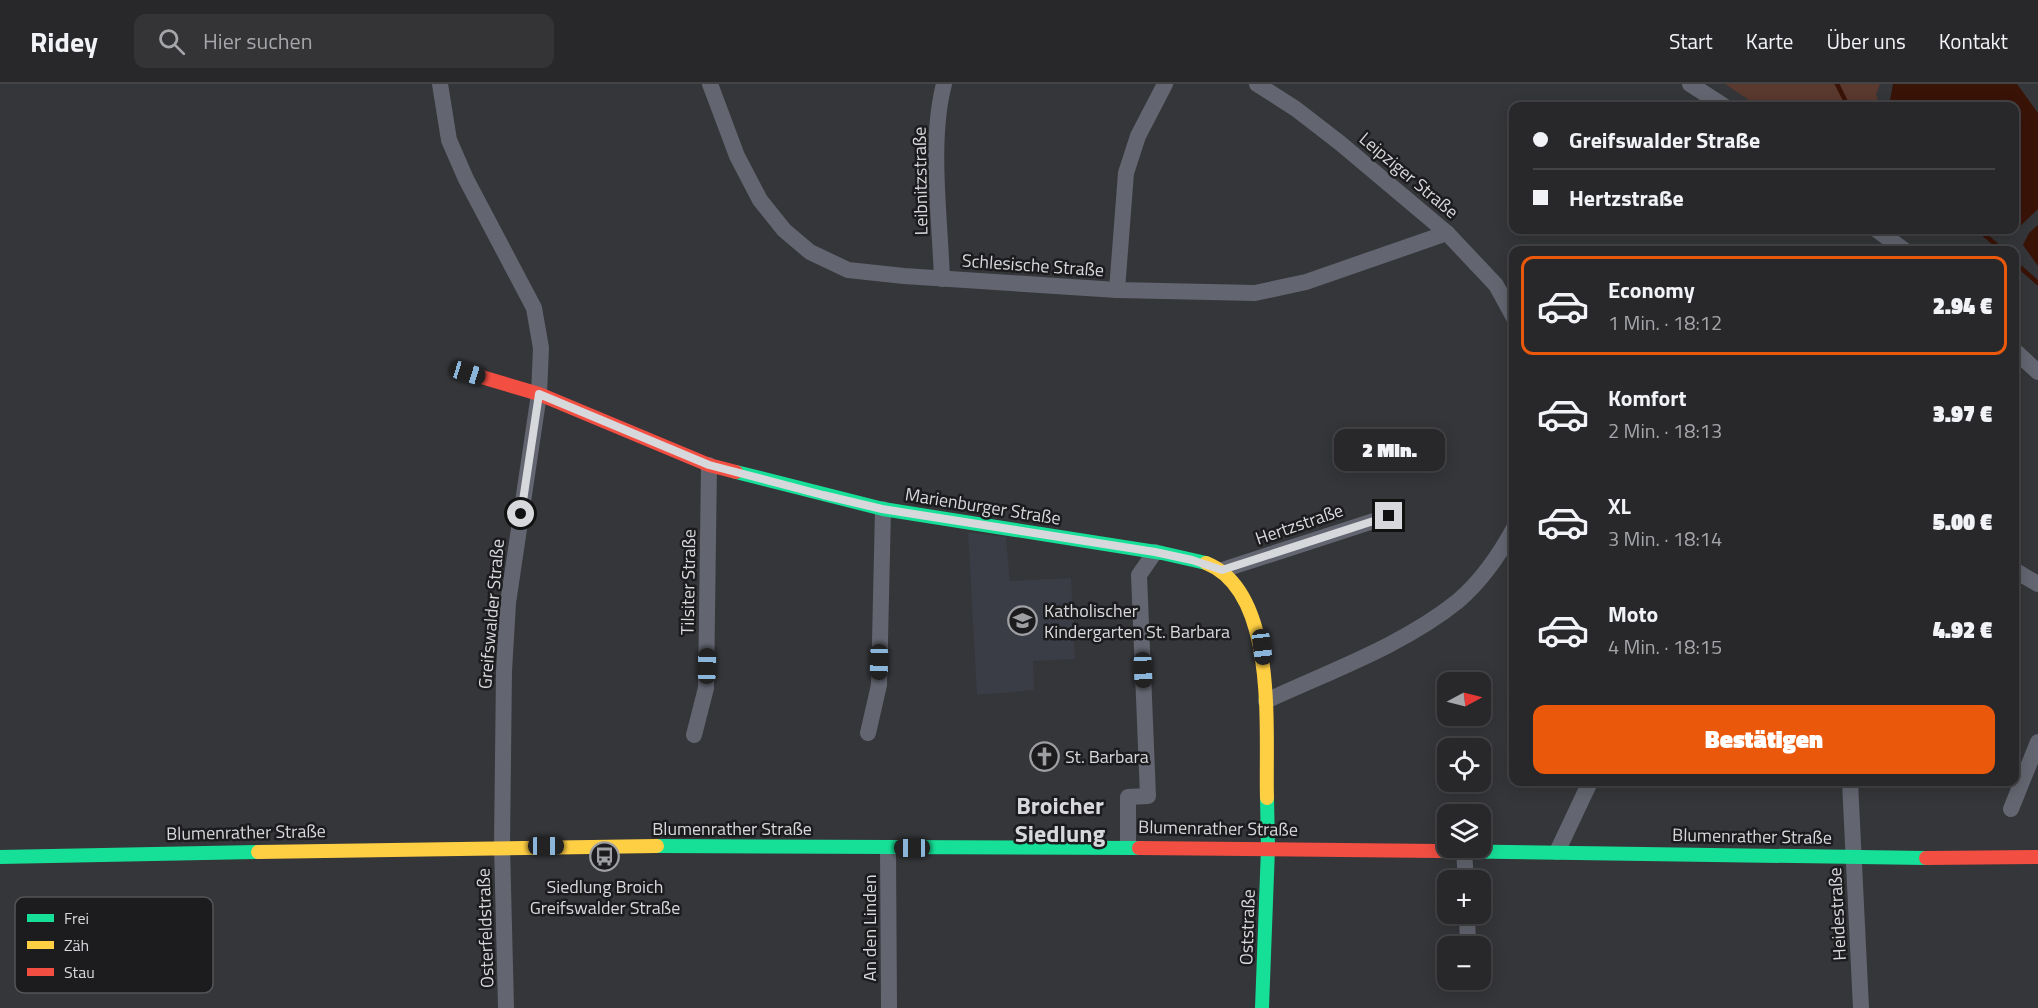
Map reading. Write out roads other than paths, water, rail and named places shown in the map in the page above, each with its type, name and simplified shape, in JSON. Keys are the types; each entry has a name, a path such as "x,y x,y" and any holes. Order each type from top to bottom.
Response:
{"street":[{"name":"Greifswalder Straße","path":"440,84 449,140 466,179 534,308 541,348 539,394 508,603 504,671 502,846"},
{"name":"Schlesische Straße","path":"710,84 737,156 760,200 784,230 810,252 848,270 942,279 1117,290 1255,293 1306,282 1448,233"},
{"name":"Leibnitzstraße","path":"942,279 937,141 938,105 944,84"},
{"path":"1117,290 1126,173 1138,136 1165,84"},
{"name":"Leipziger Straße","path":"1257,84 1296,109 1340,143 1448,233 1496,285 1509,309"},
{"path":"1690,84 1718,102"},
{"path":"1882,234 1899,246"},
{"path":"2019,355 2038,372"},
{"name":"Marienburger Straße","path":"468,373 539,394 709,465 882,509 1155,552 1192,560 1222,570"},
{"name":"Tilsiter Straße","path":"694,735 706,688 709,465"},
{"path":"868,733 879,685 882,509"},
{"name":"Hertzstraße","path":"1222,570 1389,516"},
{"path":"1266,700 1404,637 1459,600 1500,553 1509,537"},
{"path":"1128,847 1128,797 1148,796 1139,575 1155,552"},
{"path":"1222,570 1241,594 1260,634 1266,700 1268,848"},
{"path":"2019,573 2038,584"},
{"path":"2011,809 2038,742"},
{"path":"1557,852 1588,786"},
{"name":"Heidestraße","path":"1850,786 1861,1008"},
{"name":"Blumenrather Straße","path":"0,857 502,846 1128,847 1437,851"},
{"name":"Osterfeldstraße","path":"502,846 506,1008"},
{"name":"An den Linden","path":"888,848 889,1008"},
{"name":"Oststraße","path":"1262,1008 1268,848"},
{"name":"Blumenrather Straße","path":"1491,851 1854,858 2038,857"}],"waterway":[{"path":"1837,84 1846,102"},
{"path":"1984,234 1997,246"},
{"path":"2019,266 2038,283"}],"place":[{"name":"Katholischer Kindergarten St. Barbara","path":"1023,620"},
{"name":"St. Barbara","path":"1044,756"},
{"name":"Siedlung Broich Greifswalder Straße","path":"605,857"}],"district":[{"name":"Broicher Siedlung","path":"1060,819"}]}
